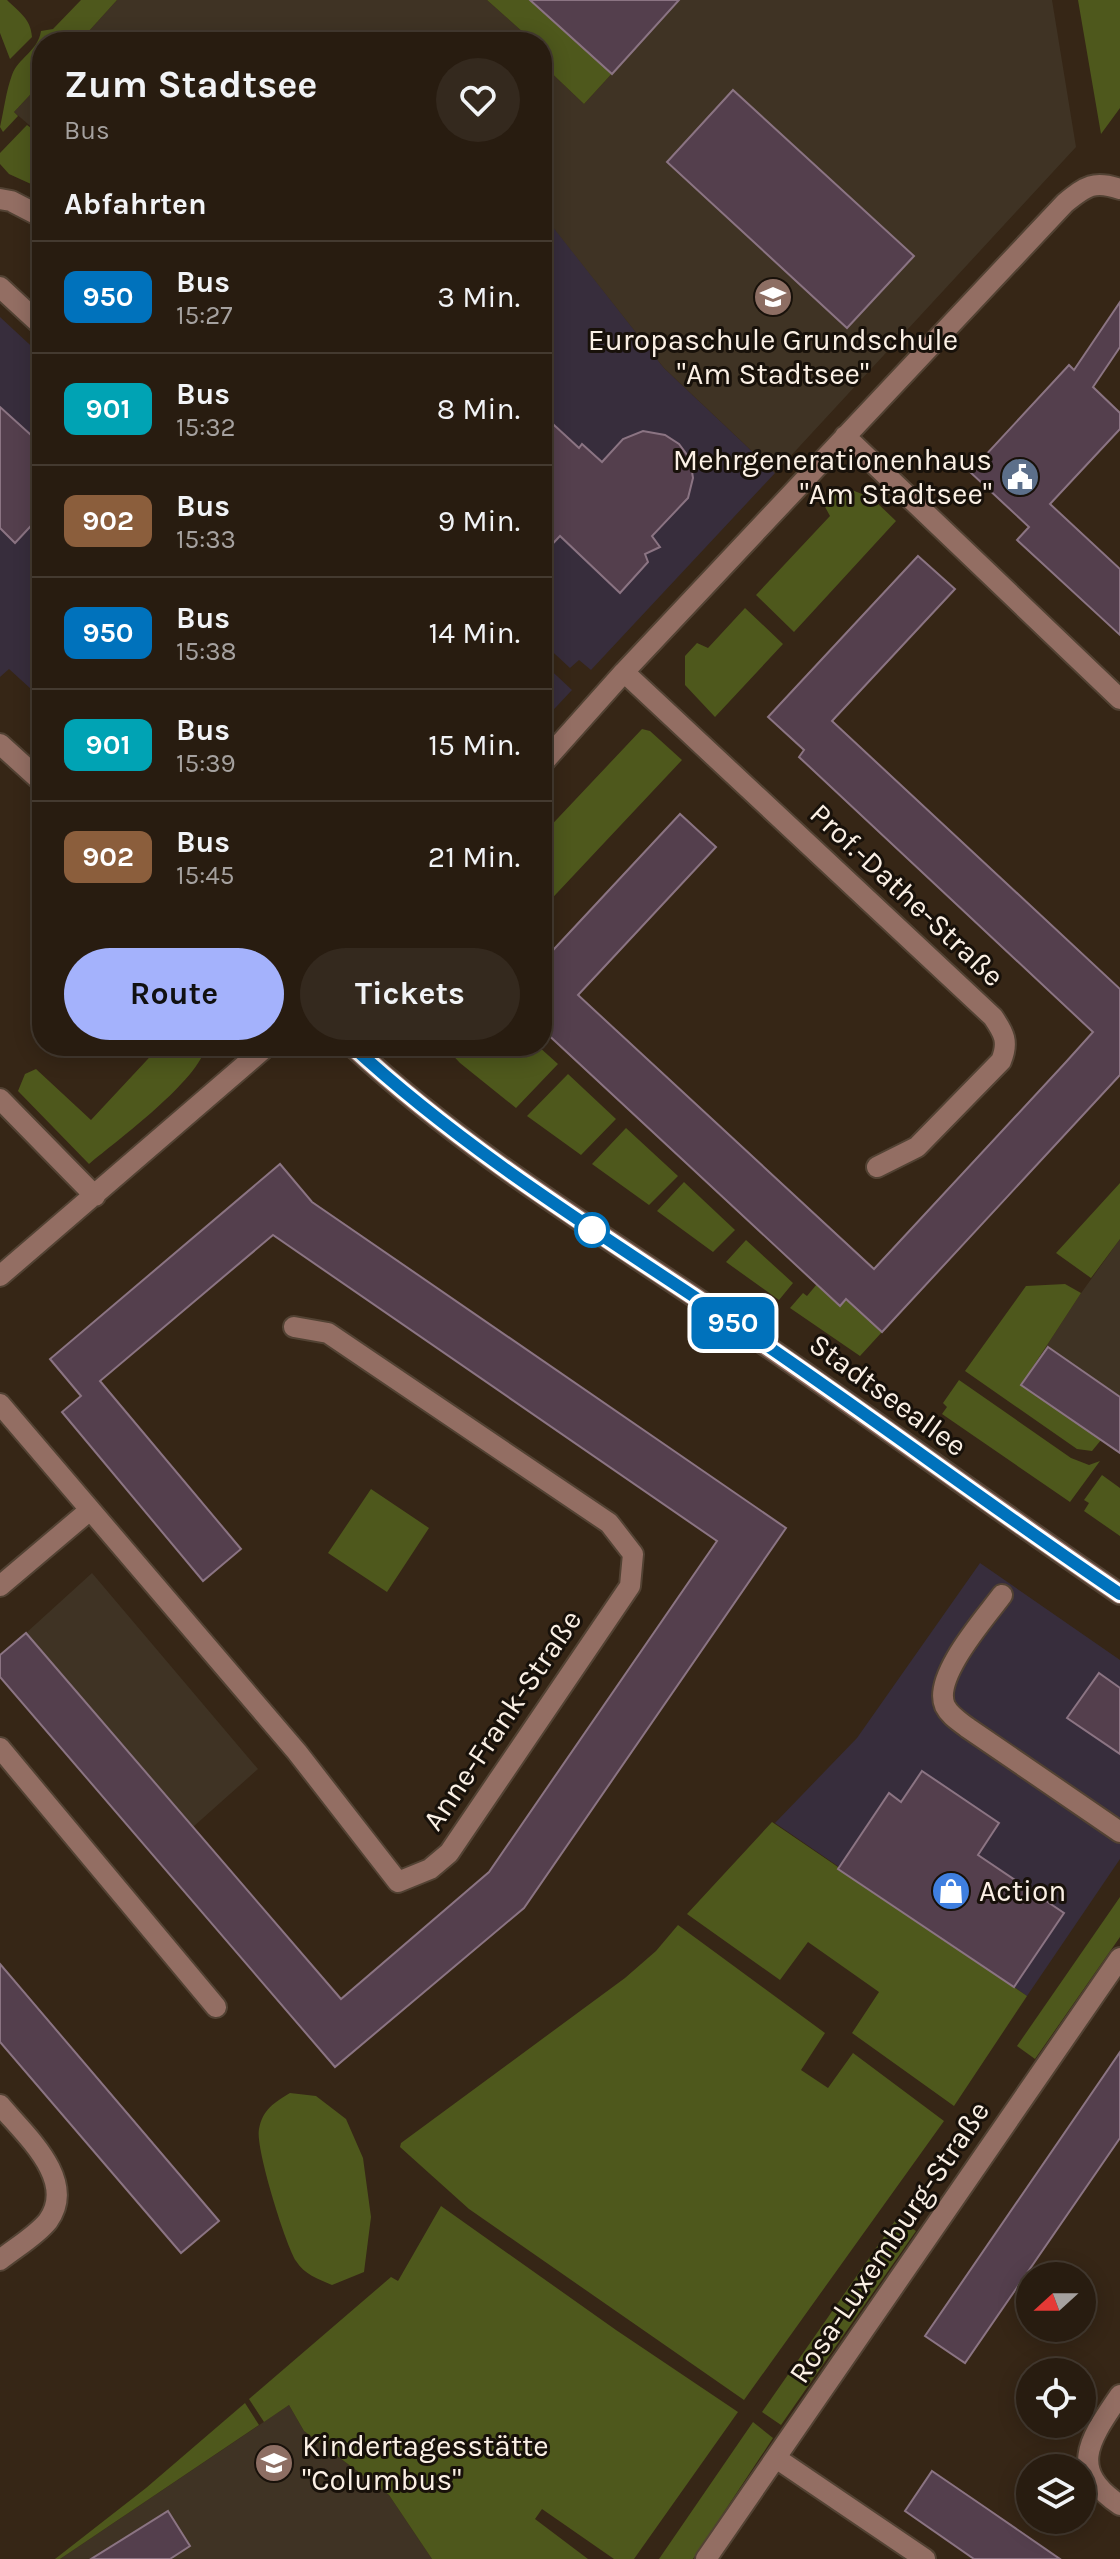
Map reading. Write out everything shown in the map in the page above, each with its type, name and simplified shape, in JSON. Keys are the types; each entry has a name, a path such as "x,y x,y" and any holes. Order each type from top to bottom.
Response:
{"street":[{"path":"552,753 624,672 1065,203 1086,187 1103,183 1120,189"},
{"path":"0,199 32,212"},
{"path":"0,287 32,317"},
{"path":"845,436 1120,699"},
{"name":"Prof.-Dathe-Straße","path":"624,672 993,1017 1005,1034 1006,1049 1001,1061 917,1147 877,1167"},
{"path":"0,744 32,773"},
{"path":"0,1276 256,1056"},
{"name":"Stadtseeallee","path":"364,1056 429,1112 532,1189 793,1363 914,1452 1120,1594"},
{"path":"0,1099 95,1196"},
{"name":"Anne-Frank-Straße","path":"0,1404 297,1752 398,1882 430,1869 449,1853 630,1586 633,1554 609,1523 328,1333 294,1327"},
{"path":"0,1586 90,1510"},
{"path":"1002,1595 951,1665 944,1686 943,1703 952,1716 968,1728 1120,1832"},
{"path":"0,1748 216,2007"},
{"name":"Rosa-Luxemburg-Straße","path":"706,2559 1120,1958"},
{"path":"0,2105 39,2151 55,2176 57,2201 47,2221 0,2260"},
{"path":"1120,2395 1089,2444 1086,2457 1097,2486 1120,2505"},
{"path":"776,2458 925,2559"}],"shaded area":[{"path":"117,0 487,0 523,32 88,32"},
{"name":"Europaschule Grundschule \"Am Stadtsee\"","path":"679,0 1052,0 1076,147 775,473 664,368 552,226 552,74 584,104"},
{"path":"32,93 32,127 14,112"},
{"path":"552,225 664,368 775,473 591,670 579,660 570,668 552,651"},
{"path":"0,317 32,347 32,690 9,669 0,677"},
{"path":"552,671 572,690 552,711"},
{"path":"1120,1239 1120,1453 1021,1385"},
{"path":"980,1563 1120,1660 1120,1859 1027,1996 775,1823 857,1738"},
{"path":"92,1573 258,1769 193,1827 26,1633"},
{"name":"Kindertagesstätte \"Columbus\"","path":"289,2405 304,2431 389,2495 432,2559 60,2559"}],"green space":[{"path":"0,0 7,0 20,12 31,31 32,37 10,59 0,33"},
{"path":"81,0 117,0 88,32 41,32 53,29"},
{"path":"487,0 679,0 584,104 552,74 552,32 523,32"},
{"path":"1078,0 1120,0 1120,108 1101,134"},
{"path":"32,49 32,93 14,112 18,116 3,132 0,127 15,69"},
{"path":"27,125 32,129 32,184 9,174 0,164 0,153"},
{"path":"852,490 872,498 896,521 794,632 756,595 830,516 824,505 837,493"},
{"path":"745,608 783,644 715,717 685,685 685,656 697,643 708,648"},
{"path":"642,729 650,731 682,760 552,898 552,824"},
{"path":"151,1056 202,1056 174,1092 89,1164 18,1091 25,1074 36,1069 91,1120"},
{"path":"453,1056 549,1056 558,1064 516,1108"},
{"path":"568,1074 616,1119 581,1155 527,1116"},
{"path":"626,1128 678,1176 649,1205 592,1164"},
{"path":"684,1182 735,1230 713,1252 657,1211"},
{"path":"1120,1183 1120,1239 1091,1278 1056,1253"},
{"path":"746,1240 793,1283 779,1300 726,1262"},
{"path":"817,1284 841,1305 846,1299 882,1332 860,1356 790,1308 803,1293 807,1296"},
{"path":"1065,1284 1081,1293 1021,1385 1101,1440 1092,1451 1077,1449 965,1371 1026,1286"},
{"path":"959,1380 1071,1458 1089,1465 1100,1461 1070,1502 942,1414 947,1407 943,1403"},
{"path":"1102,1475 1120,1488 1120,1536 1084,1511 1089,1503 1084,1500"},
{"path":"371,1489 429,1528 387,1592 328,1553"},
{"path":"772,1822 1027,1996 954,2106 852,2033 879,1992 808,1942 780,1980 687,1914"},
{"path":"1120,1897 1120,1937 1035,2059 1017,2046"},
{"path":"678,1925 825,2033 801,2070 828,2088 853,2053 944,2121 744,2400 469,2209 400,2147 401,2143 625,1978 656,1951"},
{"path":"290,2093 316,2096 346,2119 363,2158 371,2217 364,2272 332,2285 307,2273 296,2261 266,2174 259,2129 266,2111"},
{"path":"441,2206 738,2412 634,2559 614,2559 542,2509 535,2519 588,2559 432,2559 389,2495 304,2431 289,2405 264,2422 249,2399 391,2277 398,2281"},
{"path":"897,2218 916,2231 781,2425 762,2412"},
{"path":"245,2403 259,2425 60,2559 55,2559 146,2488"},
{"path":"753,2422 773,2438 693,2559 659,2559"}],"building":[{"path":"530,0 679,0 612,74"},
{"path":"733,90 914,256 847,328 667,162"},
{"path":"1120,302 1120,347 1093,387 1120,413 1120,429 1050,504 1120,569 1120,635 1017,540 1029,527 970,472 1069,365 1074,370"},
{"path":"0,407 32,436 32,525 15,543 0,528"},
{"path":"552,423 579,448 582,444 602,462 623,439 643,431 665,435 679,444 690,459 693,478 688,498 652,536 660,547 645,554 648,562 620,593 560,536 552,544"},
{"path":"918,556 955,589 832,721 1120,989 1120,1075 882,1332 846,1299 840,1306 552,1038 552,951 680,814 716,847 578,995 874,1269 1093,1032 799,757 804,750 768,717"},
{"path":"280,1164 312,1202 786,1528 524,1908 335,2067 0,1677 0,1655 26,1633 341,1999 489,1872 717,1541 273,1235 100,1381 241,1549 203,1581 62,1412 81,1396 50,1359"},
{"path":"1048,1347 1120,1397 1120,1453 1021,1385"},
{"path":"1099,1673 1120,1688 1120,1754 1067,1718"},
{"name":"Action","path":"922,1771 999,1823 978,1855 1064,1913 1014,1987 838,1869 889,1793 901,1802"},
{"path":"0,1964 219,2221 181,2253 0,2042"},
{"path":"1120,2052 1120,2138 1035,2262 1016,2262 1016,2289 965,2363 925,2336"},
{"path":"932,2471 1016,2529 1016,2534 1024,2534 1060,2559 974,2559 905,2511"},
{"path":"168,2511 190,2546 170,2559 91,2559"}],"bus line":[{"name":"950","path":"363,1056 487,1158 805,1371 902,1443 1120,1594"}],"place":[{"name":"Europaschule Grundschule \"Am Stadtsee\"","path":"773,297"},
{"name":"Mehrgenerationenhaus \"Am Stadtsee\"","path":"1020,477"},
{"name":"Action","path":"951,1891"},
{"name":"Kindertagesstätte \"Columbus\"","path":"274,2463"}]}
